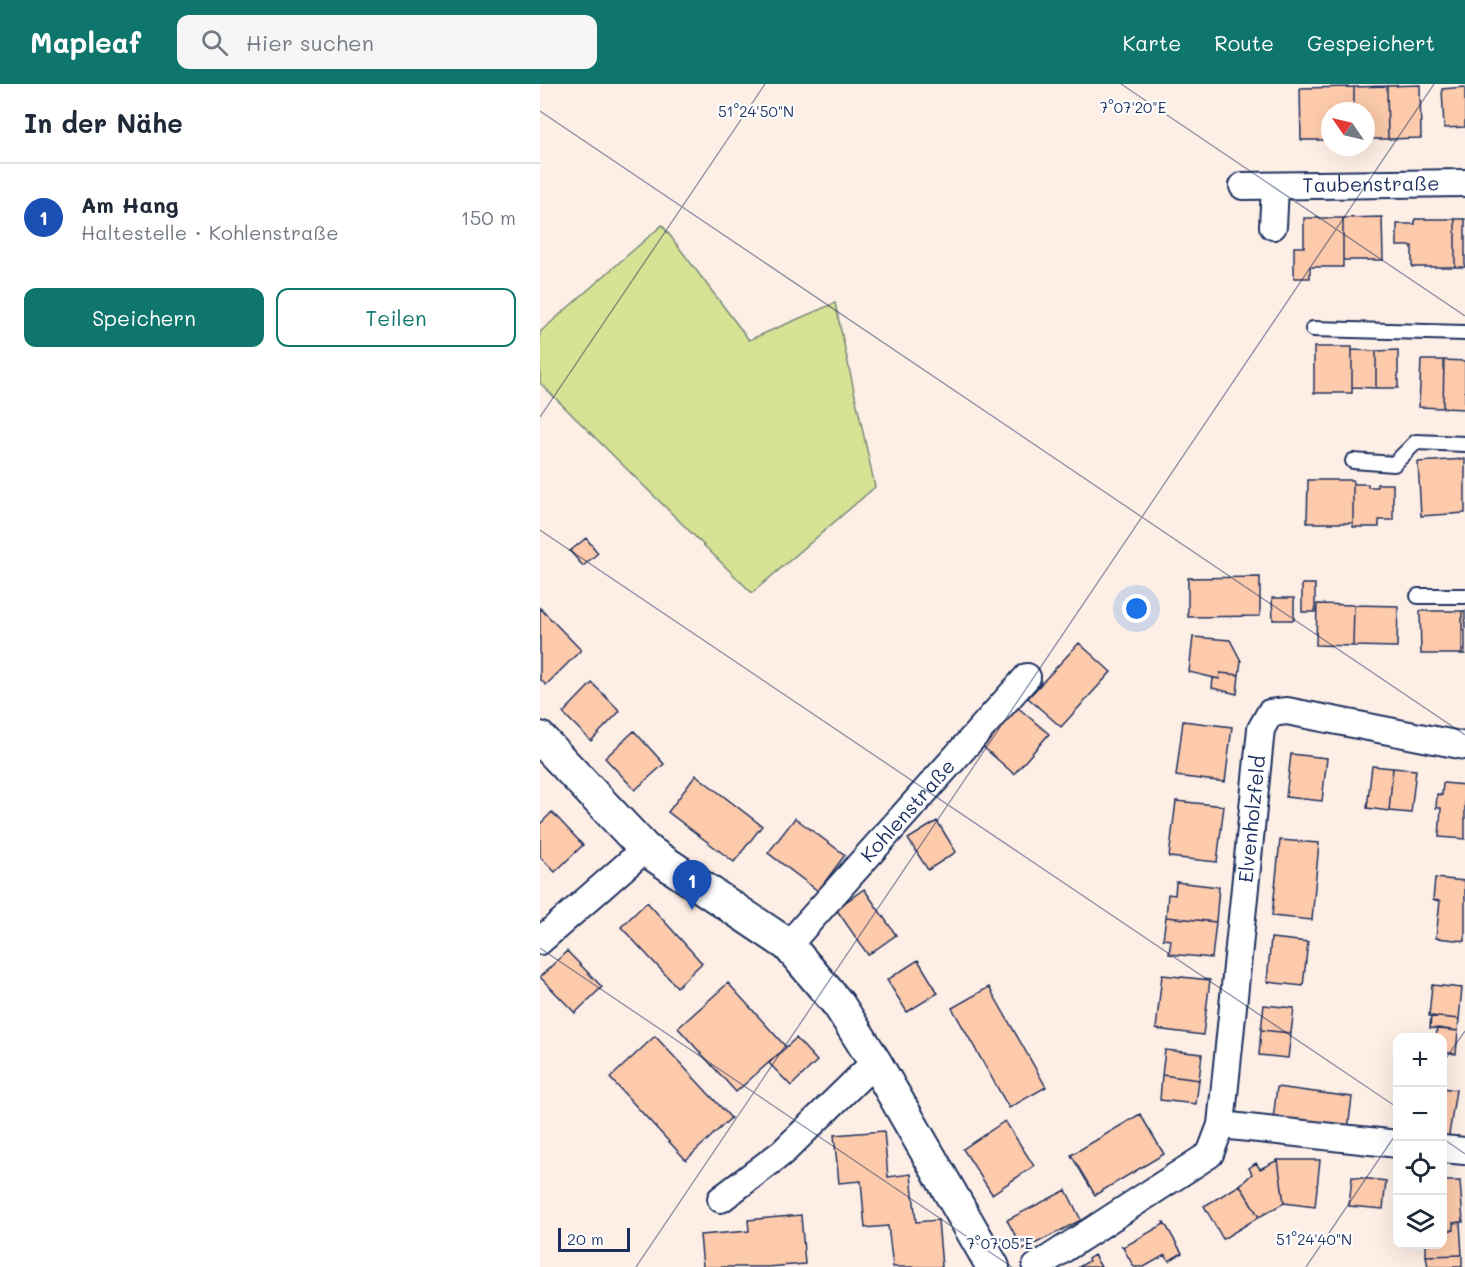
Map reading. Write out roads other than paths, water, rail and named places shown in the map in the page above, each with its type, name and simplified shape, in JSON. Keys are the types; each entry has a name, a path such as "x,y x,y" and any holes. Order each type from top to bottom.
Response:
{"street":[{"name":"Taubenstraße","path":"1243,186 1465,183"},
{"name":"Taubenstraße","path":"1273,226 1275,187"},
{"name":"Kohlenstraße","path":"788,945 1027,677"},
{"name":"Elvenholzfeld","path":"1036,1267 1210,1154 1221,1125 1262,729 1270,713 1287,711 1465,746"},
{"path":"540,738 645,849 788,945 839,1005 875,1062 993,1267"},
{"path":"540,941 645,849"},
{"path":"721,1199 783,1152 875,1062"},
{"path":"1221,1125 1393,1143"},
{"path":"1447,1149 1465,1151"}],"lane":[{"path":"1313,329 1465,333"},
{"path":"1353,461 1394,464 1416,442 1465,444"},
{"path":"1419,596 1465,596"}],"place":[{"name":"Am Hang","path":"692,910"}]}
